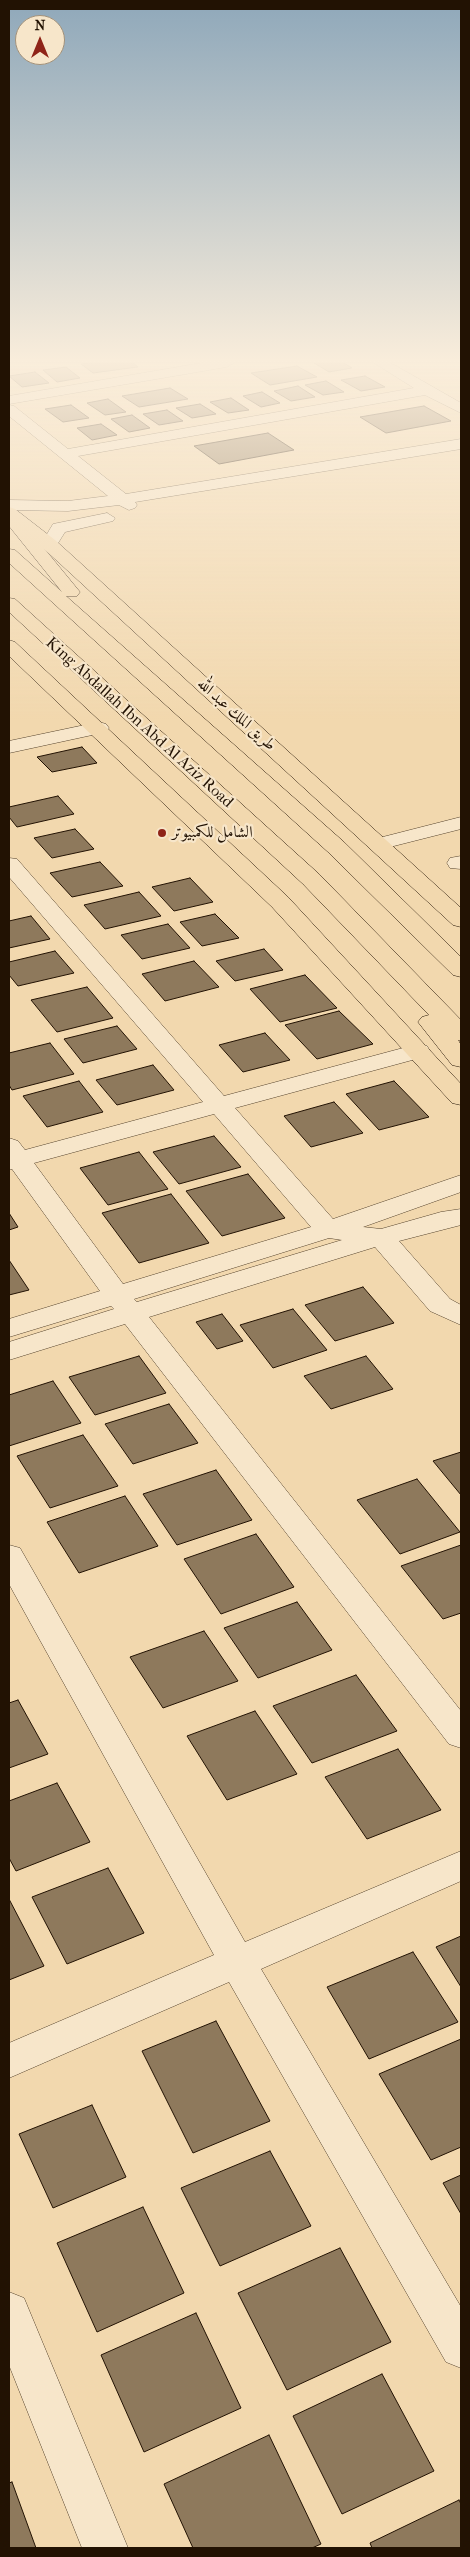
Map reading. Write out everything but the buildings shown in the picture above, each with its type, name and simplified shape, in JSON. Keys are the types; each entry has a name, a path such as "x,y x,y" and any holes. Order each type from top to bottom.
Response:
{"main road":[{"name":"طريق الملك عبد الله","path":"9,512 49,544 461,920"},
{"path":"9,516 123,655"},
{"path":"9,554 336,847 461,970"},
{"name":"King Abdallah Ibn Abd Al Aziz Road","path":"11,606 311,879 461,1034"},
{"path":"9,646 99,728 280,902 461,1098"},
{"path":"311,879 461,1060"}],"street":[{"path":"98,482 120,500 139,511"},
{"path":"9,505 68,506 120,500 228,482"},
{"path":"49,544 59,528 139,511 310,482"},
{"path":"9,747 99,728"},
{"path":"378,844 461,822"},
{"path":"9,864 328,1230 382,1237 440,1305 461,1316"},
{"path":"418,1050 218,1104 12,1156 461,1735"},
{"path":"9,1351 125,1304 461,1183"},
{"path":"9,1328 125,1304 441,1220 461,1217"},
{"path":"9,1556 237,1962 461,2347"},
{"path":"9,2061 461,1865"},
{"path":"9,2312 105,2548"}],"place":[{"name":"الشامل للكمبيوتر","path":"162,833"}]}
